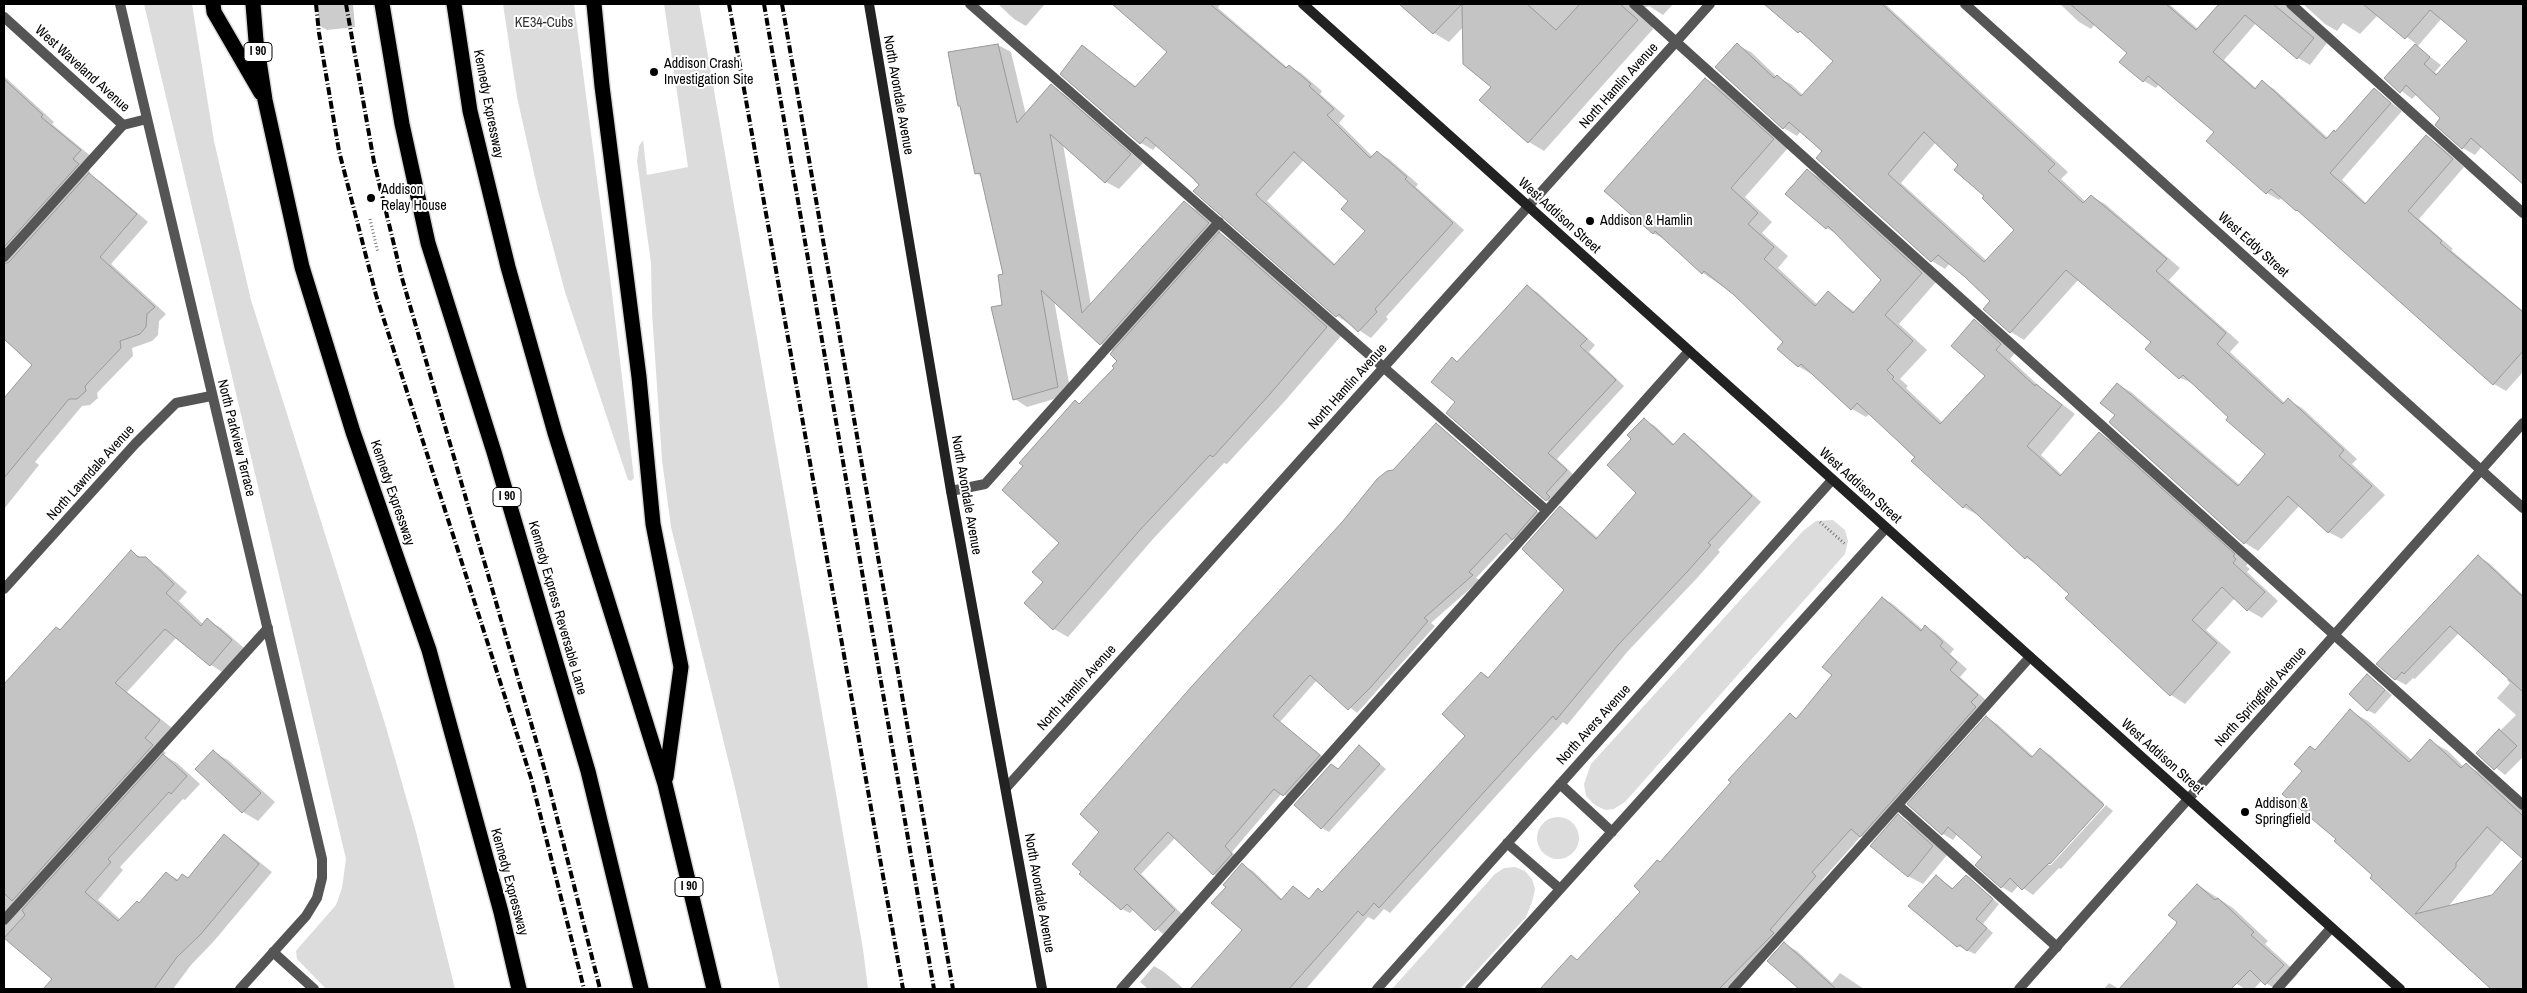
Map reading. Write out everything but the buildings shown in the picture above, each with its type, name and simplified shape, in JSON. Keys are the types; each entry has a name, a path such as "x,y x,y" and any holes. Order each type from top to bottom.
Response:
{"highway":[{"path":"213,4 214,12 265,100"},
{"name":"Kennedy Expressway","path":"253,4 256,41 265,100 302,267 353,432 429,650 501,912 519,989"},
{"name":"Kennedy Express Reversable Lane","path":"382,4 402,124 428,243 494,452 588,770 641,989"},
{"name":"Kennedy Expressway","path":"454,4 470,111 508,267 555,433 665,784 714,989"},
{"path":"594,4 602,86 639,377 653,524 680,667 665,784"}],"street":[{"name":"North Parkview Terrace","path":"120,4 211,396 322,859 322,878 317,898 306,916 273,952"},
{"name":"North Avondale Avenue","path":"869,4 951,491 1042,989"},
{"path":"970,4 1546,510"},
{"name":"West Addison Street","path":"1303,4 2400,989"},
{"path":"1634,4 2523,805"},
{"name":"North Hamlin Avenue","path":"1006,788 1710,4"},
{"name":"West Eddy Street","path":"1965,4 2523,508"},
{"path":"2291,4 2523,213"},
{"name":"West Waveland Avenue","path":"4,17 123,125 148,119"},
{"path":"4,257 123,125"},
{"path":"951,491 985,484 1219,222"},
{"path":"1122,989 1546,510 1690,351"},
{"name":"North Lawndale Avenue","path":"4,589 135,444 176,403 211,396"},
{"name":"North Springfield Avenue","path":"2019,989 2523,423"},
{"name":"North Avers Avenue","path":"1377,989 1832,480"},
{"path":"1470,989 1886,528"},
{"path":"4,920 268,628"},
{"path":"1734,989 2030,657"},
{"path":"1560,784 1612,832"},
{"path":"1898,805 2057,947"},
{"path":"1508,843 1560,889"},
{"path":"2277,989 2331,928"},
{"path":"240,989 273,952 314,989"}],"path":[{"path":"370,219 378,253"},
{"path":"1820,521 1847,545"}],"green space":[{"path":"144,4 192,4 214,141 251,300 386,727 416,832 455,989 326,989 297,959 296,951 336,905 342,888 346,859"},
{"name":"KE34-Cubs","path":"503,4 574,4 612,293 634,478 631,481 628,480 565,292 538,191 517,97"},
{"path":"664,4 699,4 863,949 868,989 780,989 735,788 671,527 662,460 652,313 651,263 637,161 639,146 643,140 647,175 688,167"},
{"path":"1833,520 1845,530 1848,541 1845,554 1625,802 1614,809 1605,810 1595,805 1586,796 1584,784 1591,764 1803,531 1816,521"},
{"path":"1562,817 1570,820 1576,826 1579,838 1576,850 1570,856 1554,859 1546,856 1540,850 1537,834 1540,826 1546,820"},
{"path":"1515,867 1525,871 1532,879 1535,889 1526,917 1460,989 1392,989 1495,874 1504,868"}],"railway":[{"path":"316,4 319,33 339,151 376,295 531,778 584,989"},
{"path":"346,4 374,162 402,278 547,778 600,989"},
{"path":"729,4 903,989"},
{"path":"764,4 934,989"},
{"path":"782,4 953,989"}],"place":[{"name":"Addison Crash Investigation Site","path":"654,72"},
{"name":"Addison Relay House","path":"371,198"},
{"name":"Addison & Hamlin","path":"1590,221"},
{"name":"Addison & Springfield","path":"2245,812"}]}
